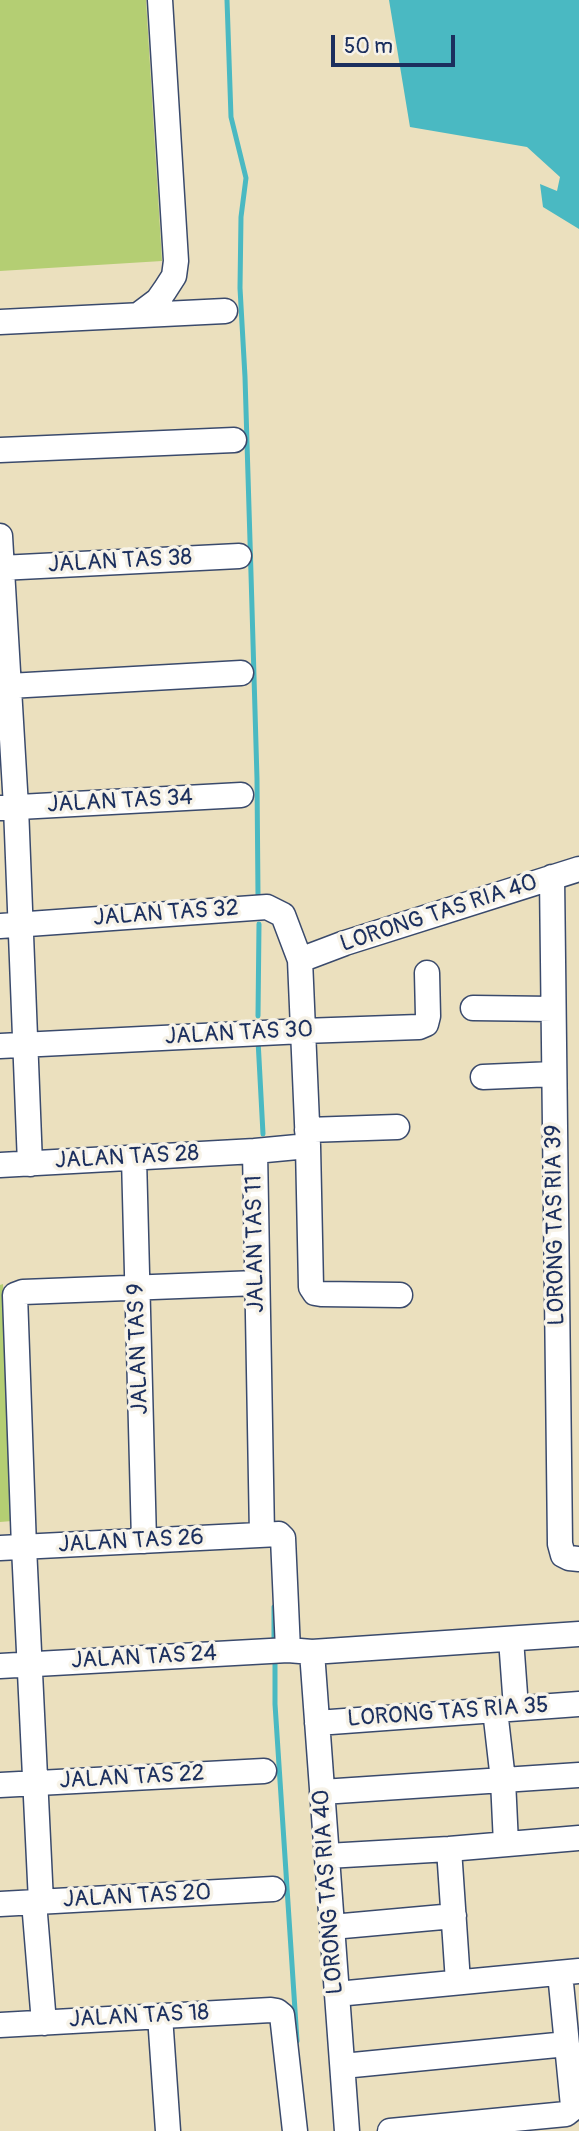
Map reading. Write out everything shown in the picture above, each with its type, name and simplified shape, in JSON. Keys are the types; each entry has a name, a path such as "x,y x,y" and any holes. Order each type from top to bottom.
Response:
{"street":[{"path":"138,316 158,300 165,290 174,276 176,261 160,0"},
{"path":"0,322 225,311"},
{"path":"0,450 234,439"},
{"path":"0,536 9,686 10,925 25,1045 30,1164"},
{"name":"JALAN TAS 38","path":"1,568 239,556"},
{"path":"9,686 241,673"},
{"name":"JALAN TAS 34","path":"8,807 241,795"},
{"name":"LORONG TAS RIA 40","path":"300,960 345,943 579,869"},
{"name":"LORONG TAS RIA 39","path":"552,877 560,1544 563,1555 579,1559"},
{"name":"JALAN TAS 32","path":"10,925 267,906 283,915 300,960"},
{"path":"300,960 311,1287 315,1293 321,1294 400,1295"},
{"name":"JALAN TAS 30","path":"0,1046 419,1027 426,1024 428,1016 428,973"},
{"path":"473,1008 553,1009"},
{"path":"483,1077 554,1074"},
{"name":"JALAN TAS 11","path":"262,1535 255,1151 307,1138 397,1127"},
{"name":"JALAN TAS 28","path":"0,1165 255,1151"},
{"name":"JALAN TAS 9","path":"134,1158 145,1541"},
{"path":"44,2023 37,1902 30,1665 12,1547 15,1295 23,1292 257,1283"},
{"name":"LORONG TAS RIA 40","path":"262,1535 279,1534 283,1538 300,1651 317,1723 347,2131"},
{"name":"JALAN TAS 26","path":"12,1547 262,1535"},
{"name":"JALAN TAS 24","path":"0,1666 579,1634"},
{"path":"506,1844 503,1780 511,1639"},
{"name":"LORONG TAS RIA 35","path":"317,1723 579,1704"},
{"name":"JALAN TAS 22","path":"0,1784 264,1772"},
{"path":"322,1792 579,1775"},
{"path":"327,1856 579,1838"},
{"path":"450,1849 458,1982"},
{"name":"JALAN TAS 20","path":"0,1904 274,1889"},
{"path":"332,1927 454,1916"},
{"path":"337,1994 570,1972 567,2044 573,2106 571,2110 566,2114 390,2131"},
{"name":"JALAN TAS 18","path":"0,2025 277,2011 282,2015 295,2131"},
{"path":"160,2016 168,2131"},
{"path":"343,2066 567,2044"}],"green space":[{"path":"0,0 146,0 162,261 0,271"},
{"path":"3,1284 12,1521 0,1522 0,1285"}],"water":[{"path":"389,0 579,0 579,229 543,207 540,184 557,191 560,177 527,147 410,127"}],"waterway":[{"path":"227,0 231,117 246,178 241,217 240,288 251,574 258,896"},
{"path":"258,1016 259,924"},
{"path":"258,1040 263,1134"},
{"path":"274,1607 274,1642"},
{"path":"275,1662 275,1704 297,2041"}]}
